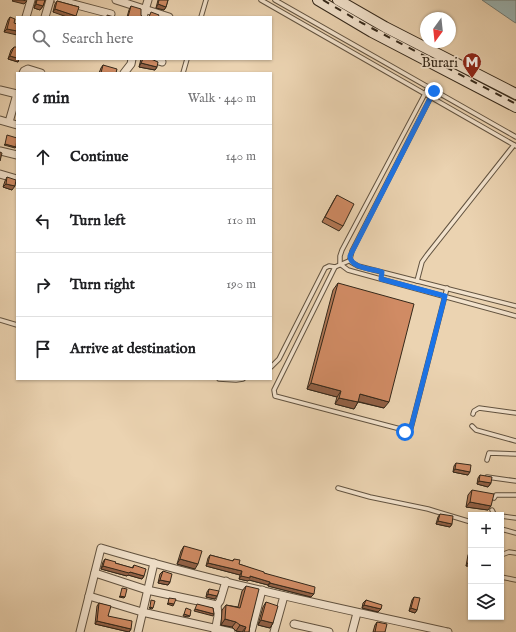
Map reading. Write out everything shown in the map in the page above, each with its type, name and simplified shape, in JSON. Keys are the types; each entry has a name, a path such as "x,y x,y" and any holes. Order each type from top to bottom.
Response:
{"main road":[{"path":"318,0 372,32 516,107"},
{"path":"338,0 385,27 516,94"}],"street":[{"path":"26,16 31,0"},
{"path":"45,16 50,0"},
{"path":"58,0 111,14"},
{"path":"116,0 144,13 163,16"},
{"path":"144,13 148,0"},
{"path":"125,72 131,64 132,60"},
{"path":"155,60 162,62"},
{"path":"24,72 28,69 38,72"},
{"path":"0,90 16,94"},
{"path":"8,122 16,97"},
{"path":"0,120 16,125"},
{"path":"0,151 16,155"},
{"path":"0,174 16,179"},
{"path":"80,632 101,548 284,596 448,632"},
{"path":"138,632 154,563"},
{"path":"95,573 147,590 217,605"},
{"path":"215,630 218,616 217,605 220,601 226,581"},
{"path":"251,632 262,590"},
{"path":"89,596 142,612 215,630 231,632"},
{"path":"274,632 284,596"},
{"path":"352,632 357,613"},
{"path":"294,624 329,632"}],"lane":[{"path":"200,16 206,0"},
{"path":"261,0 515,146 427,255 422,262 416,280"},
{"path":"275,0 516,137"},
{"path":"183,72 187,60"},
{"path":"340,264 340,256 428,88"},
{"path":"350,260 352,251 434,91"},
{"path":"379,181 386,184"},
{"path":"350,260 335,267 274,390 274,393 278,397 408,431 411,428 447,288"},
{"path":"350,260 358,266 516,306"},
{"path":"340,264 348,270 516,316"},
{"path":"272,366 279,359 325,268 329,266 335,267"},
{"path":"381,279 382,272"},
{"path":"0,320 16,325"},
{"path":"473,414 474,411 480,408 516,413"},
{"path":"472,426 476,430 516,441"},
{"path":"487,460 489,452 516,454"},
{"path":"485,476 516,481"},
{"path":"338,488 370,497 428,509 468,521"},
{"path":"494,498 496,495 516,495"},
{"path":"504,516 516,518"},
{"path":"504,530 516,533"},
{"path":"504,554 509,552 516,553"},
{"path":"504,578 516,580"}],"water":[{"path":"482,0 516,0 516,23 514,22"}],"building":[{"path":"37,0 45,0 43,6 36,4"},
{"path":"159,0 168,0 166,7 158,4"},
{"path":"57,1 79,7 76,16 55,9"},
{"path":"131,6 141,9 142,16 128,16"},
{"path":"151,12 159,15 158,16 149,16"},
{"path":"10,17 15,19 14,23 16,24 16,31 7,29"},
{"path":"14,47 16,47 16,58 10,56"},
{"path":"142,60 153,60 158,62 157,67 141,63"},
{"path":"103,65 117,69 116,72 101,72"},
{"path":"7,135 16,138 16,147 5,144"},
{"path":"7,177 16,180 15,186 6,184"},
{"path":"337,195 354,204 343,226 325,217"},
{"path":"338,283 414,304 389,402 360,394 358,402 339,398 341,391 311,383"},
{"path":"456,463 471,465 470,472 455,469"},
{"path":"480,475 492,477 491,483 479,481"},
{"path":"472,490 494,494 491,506 470,502"},
{"path":"440,514 453,516 452,524 438,521"},
{"path":"184,546 202,551 198,564 180,559"},
{"path":"210,555 233,561 234,559 240,560 239,564 264,573 315,587 314,594 270,583 250,576 250,578 241,576 242,571 208,563"},
{"path":"105,559 133,568 134,565 146,569 144,576 103,566"},
{"path":"163,571 172,574 170,582 160,580"},
{"path":"246,586 259,589 249,632 244,632 246,627 225,619 226,605 240,608"},
{"path":"122,588 127,589 125,597 120,596"},
{"path":"209,589 219,591 217,596 208,594"},
{"path":"414,597 420,598 417,610 411,608"},
{"path":"169,598 176,599 174,604 168,603"},
{"path":"151,600 155,601 153,608 150,607"},
{"path":"366,600 382,605 381,609 364,605"},
{"path":"266,602 278,606 273,623 261,620"},
{"path":"99,603 111,606 108,616 132,621 131,629 97,621"},
{"path":"197,604 213,608 214,614 195,609"},
{"path":"186,608 191,610 190,616 184,614"},
{"path":"377,622 387,624 385,632 375,632"}],"railway":[{"path":"323,0 362,23 516,104"}],"place":[{"name":"Burari","path":"472,79"}],"route":[{"path":"405,432 411,428 445,296 381,279 382,272 358,266 351,262 350,256 434,91"}]}
